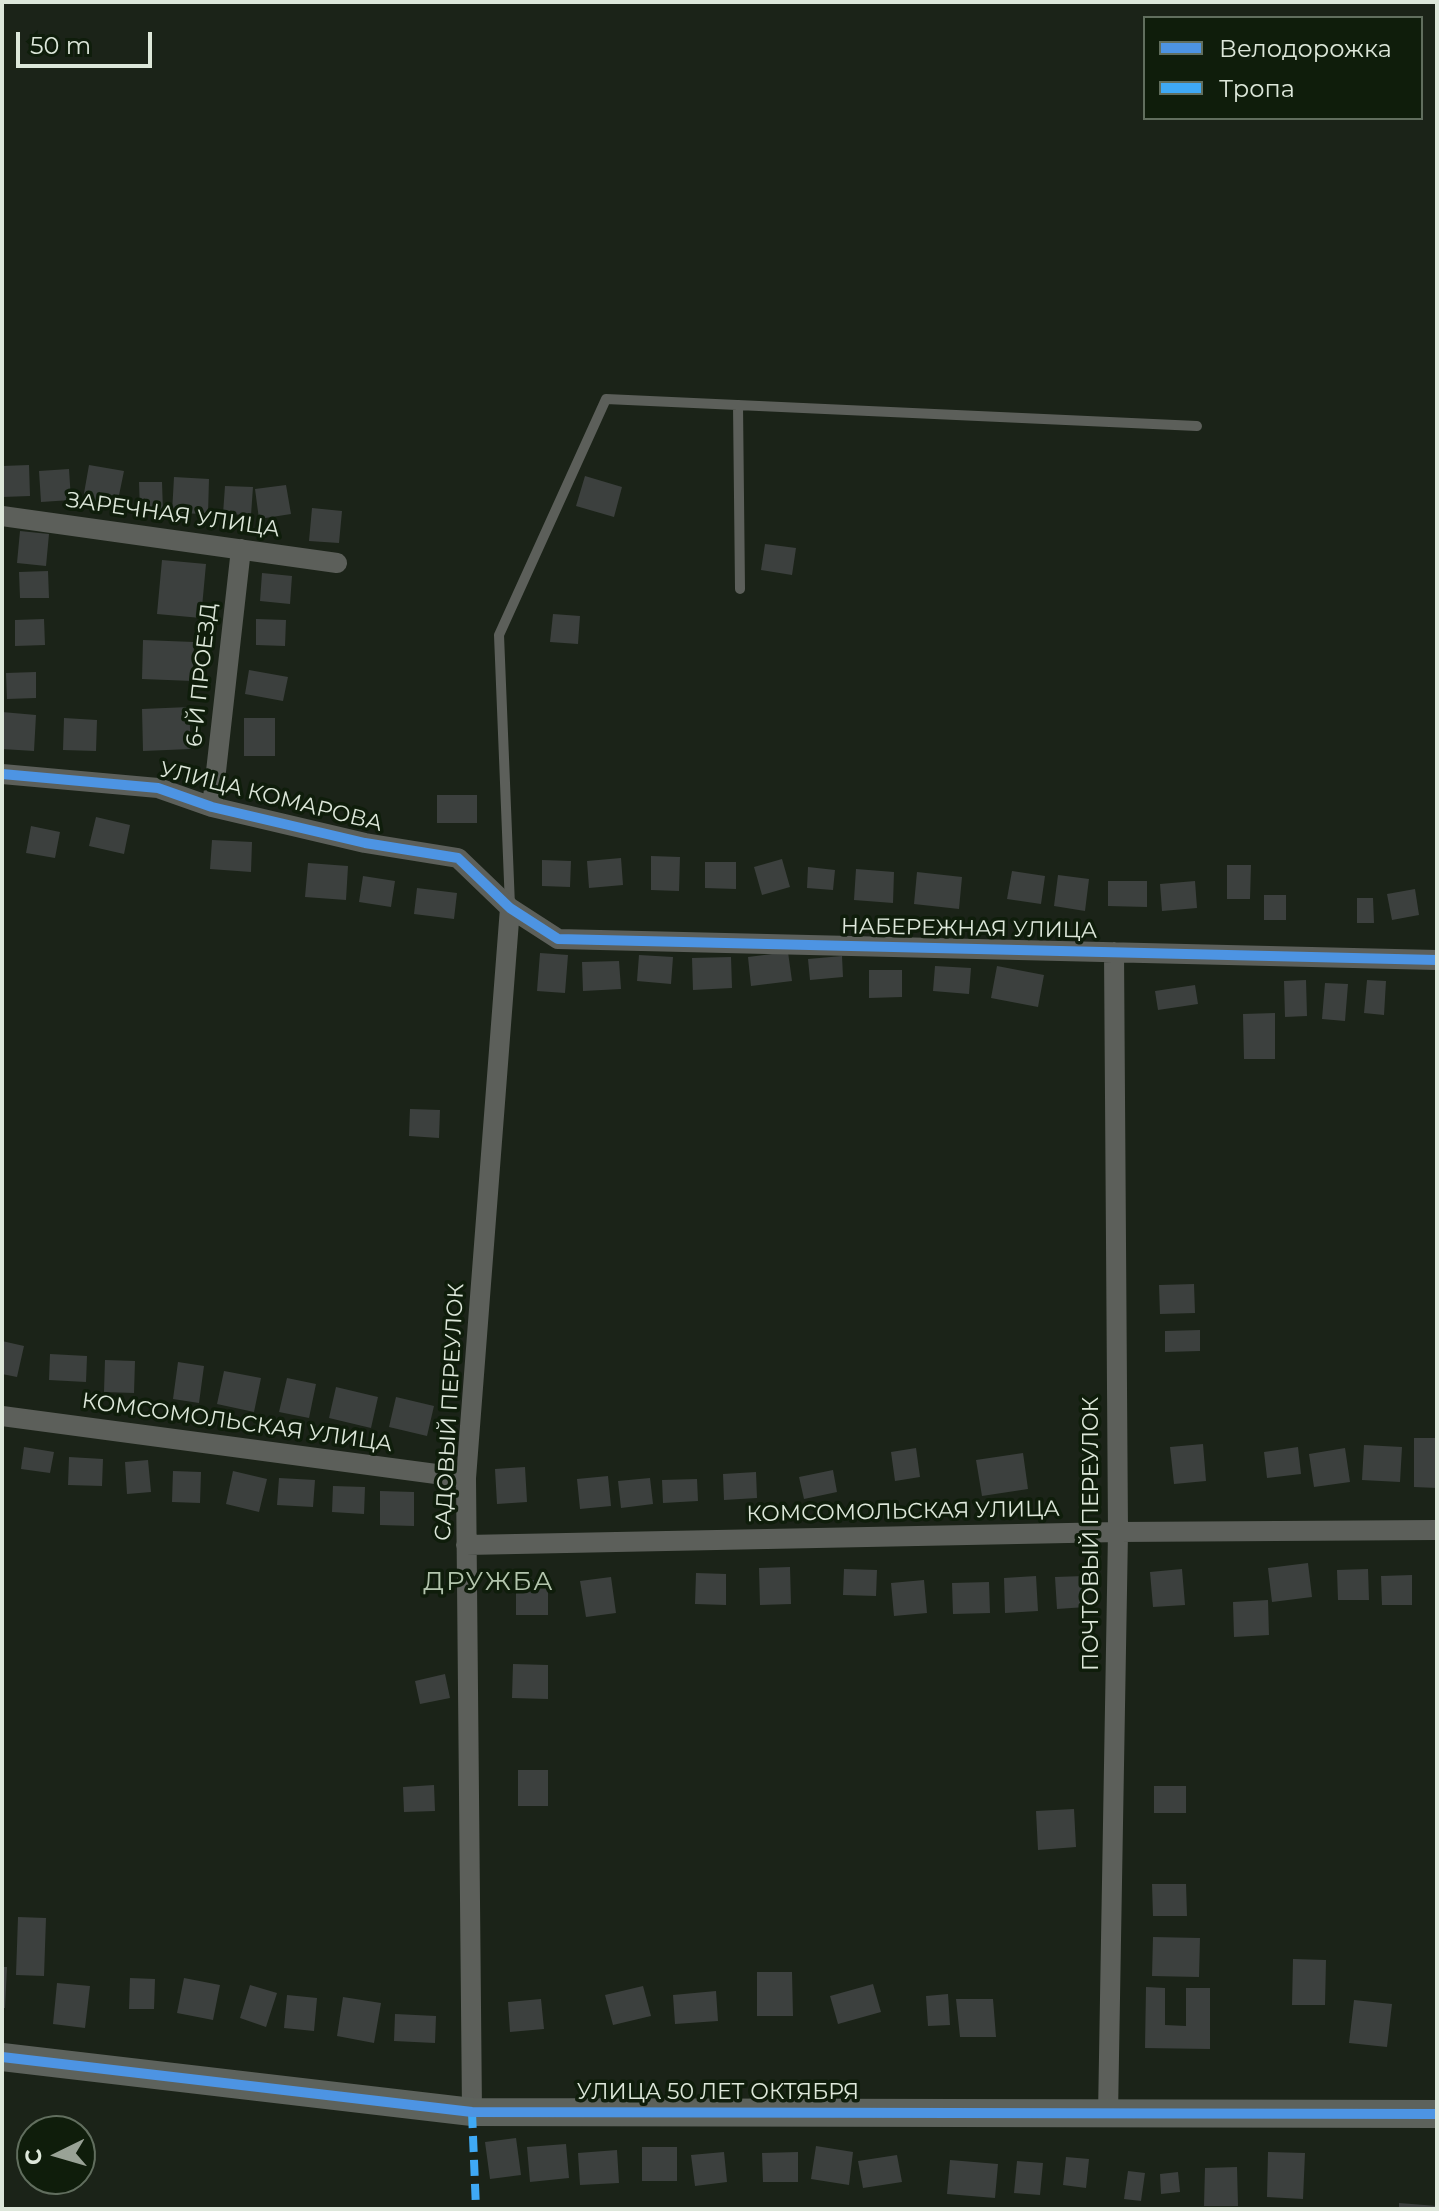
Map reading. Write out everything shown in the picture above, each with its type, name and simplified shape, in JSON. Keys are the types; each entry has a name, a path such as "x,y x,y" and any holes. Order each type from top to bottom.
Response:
{"street":[{"name":"ЗАРЕЧНАЯ УЛИЦА","path":"2,516 337,563"},
{"name":"6-Й ПРОЕЗД","path":"212,807 241,549"},
{"name":"УЛИЦА КОМАРОВА","path":"2,774 158,788 212,807 365,843 458,858 510,908"},
{"name":"НАБЕРЕЖНАЯ УЛИЦА","path":"510,908 558,939 1437,960"},
{"name":"САДОВЫЙ ПЕРЕУЛОК","path":"472,2112 466,1478 510,908"},
{"name":"ПОЧТОВЫЙ ПЕРЕУЛОК","path":"1108,2115 1118,1532 1114,952"},
{"name":"КОМСОМОЛЬСКАЯ УЛИЦА","path":"2,1416 466,1478"},
{"name":"КОМСОМОЛЬСКАЯ УЛИЦА","path":"466,1545 1118,1532 1437,1530"},
{"name":"УЛИЦА 50 ЛЕТ ОКТЯБРЯ","path":"2,2057 472,2112 1437,2114"}],"lane":[{"path":"510,908 499,635 606,399 1197,426"},
{"path":"738,405 740,589"}],"building":[{"path":"29,465 30,496 2,497 2,466"},
{"path":"89,465 124,471 117,505 83,499"},
{"path":"69,469 71,500 41,502 39,471"},
{"path":"585,476 622,487 614,517 576,506"},
{"path":"174,477 209,479 208,514 172,513"},
{"path":"139,482 162,482 163,512 140,512"},
{"path":"286,485 291,514 259,519 255,489"},
{"path":"225,486 253,487 251,515 223,514"},
{"path":"312,508 342,511 339,543 309,541"},
{"path":"20,531 49,534 46,566 17,563"},
{"path":"765,544 796,548 792,575 761,570"},
{"path":"162,560 206,564 201,618 157,614"},
{"path":"48,571 49,598 20,598 19,572"},
{"path":"262,573 292,576 290,604 260,601"},
{"path":"553,614 580,616 578,644 550,642"},
{"path":"44,619 45,645 15,646 15,620"},
{"path":"256,619 286,620 285,646 256,645"},
{"path":"143,640 194,642 193,681 142,679"},
{"path":"249,670 288,677 283,701 245,694"},
{"path":"36,672 36,698 7,699 6,673"},
{"path":"189,707 191,749 143,751 142,709"},
{"path":"2,712 36,715 34,751 2,749"},
{"path":"64,718 97,720 96,751 63,750"},
{"path":"244,718 275,718 275,756 244,756"},
{"path":"437,795 477,795 477,823 437,823"},
{"path":"96,817 130,825 124,854 89,846"},
{"path":"31,826 60,832 55,858 26,853"},
{"path":"212,840 252,842 251,872 210,869"},
{"path":"651,856 680,857 679,891 651,890"},
{"path":"621,858 623,885 589,888 587,861"},
{"path":"782,859 790,887 762,895 754,867"},
{"path":"542,860 571,861 570,887 542,886"},
{"path":"705,862 736,862 736,889 705,888"},
{"path":"308,863 348,866 346,900 305,897"},
{"path":"1227,865 1251,865 1250,899 1227,899"},
{"path":"808,867 835,870 833,890 807,888"},
{"path":"856,869 894,872 893,903 854,900"},
{"path":"1012,871 1045,876 1041,904 1007,899"},
{"path":"917,872 962,877 959,909 914,904"},
{"path":"1058,875 1089,879 1085,911 1054,906"},
{"path":"363,876 395,881 391,907 359,902"},
{"path":"1108,881 1147,881 1147,907 1108,906"},
{"path":"1195,881 1197,908 1162,911 1160,884"},
{"path":"417,888 457,893 454,919 414,914"},
{"path":"1415,889 1419,915 1392,920 1387,894"},
{"path":"1264,895 1286,895 1286,920 1264,920"},
{"path":"1357,898 1373,898 1374,923 1357,923"},
{"path":"788,952 792,981 751,986 748,957"},
{"path":"540,953 568,955 565,993 537,991"},
{"path":"639,955 673,957 671,984 637,981"},
{"path":"842,956 843,977 810,980 808,959"},
{"path":"731,957 732,988 693,990 692,958"},
{"path":"619,961 621,989 583,991 582,962"},
{"path":"935,966 971,968 969,994 933,991"},
{"path":"997,966 1044,975 1038,1007 991,998"},
{"path":"869,970 902,970 902,997 869,998"},
{"path":"1306,980 1307,1016 1285,1017 1284,981"},
{"path":"1367,980 1386,981 1384,1015 1364,1013"},
{"path":"1325,983 1348,984 1345,1021 1322,1019"},
{"path":"1195,985 1198,1004 1158,1010 1155,991"},
{"path":"1275,1013 1275,1059 1244,1059 1243,1014"},
{"path":"410,1109 440,1110 439,1138 409,1136"},
{"path":"1194,1284 1195,1313 1160,1314 1159,1285"},
{"path":"1200,1330 1200,1351 1165,1352 1165,1331"},
{"path":"2,1341 24,1346 17,1377 2,1374"},
{"path":"50,1354 87,1356 86,1382 49,1380"},
{"path":"105,1360 135,1361 134,1393 104,1392"},
{"path":"178,1362 204,1366 199,1403 173,1399"},
{"path":"224,1371 261,1378 254,1412 217,1404"},
{"path":"287,1378 316,1384 309,1418 279,1412"},
{"path":"336,1387 378,1397 371,1428 329,1418"},
{"path":"396,1397 434,1406 427,1436 389,1427"},
{"path":"1414,1438 1437,1438 1437,1488 1414,1487"},
{"path":"1203,1444 1206,1481 1174,1484 1170,1447"},
{"path":"1364,1445 1402,1447 1400,1482 1362,1480"},
{"path":"24,1447 54,1452 50,1473 21,1469"},
{"path":"1298,1447 1301,1474 1267,1478 1264,1452"},
{"path":"916,1448 920,1477 895,1481 891,1452"},
{"path":"1345,1448 1350,1482 1314,1487 1309,1454"},
{"path":"1023,1453 1028,1489 982,1496 976,1460"},
{"path":"69,1457 103,1459 102,1486 68,1485"},
{"path":"148,1460 151,1492 127,1494 125,1462"},
{"path":"525,1467 527,1502 497,1504 495,1469"},
{"path":"833,1470 837,1492 804,1499 799,1477"},
{"path":"173,1471 201,1472 200,1503 172,1502"},
{"path":"233,1471 267,1479 259,1512 226,1504"},
{"path":"756,1472 757,1498 724,1500 723,1474"},
{"path":"608,1476 611,1506 580,1509 577,1479"},
{"path":"279,1478 315,1480 313,1507 277,1505"},
{"path":"650,1478 653,1504 621,1508 618,1481"},
{"path":"697,1479 698,1501 663,1503 662,1480"},
{"path":"333,1486 365,1487 364,1514 332,1512"},
{"path":"380,1491 414,1492 414,1526 380,1525"},
{"path":"1308,1563 1312,1597 1272,1602 1268,1568"},
{"path":"790,1567 791,1604 760,1605 759,1568"},
{"path":"844,1569 877,1570 876,1596 843,1595"},
{"path":"1182,1569 1185,1605 1153,1607 1150,1572"},
{"path":"1368,1569 1369,1600 1338,1600 1337,1570"},
{"path":"696,1573 726,1574 726,1605 695,1604"},
{"path":"1412,1575 1412,1605 1382,1605 1381,1576"},
{"path":"1036,1576 1038,1611 1005,1613 1004,1578"},
{"path":"1084,1576 1086,1607 1057,1609 1055,1577"},
{"path":"611,1577 616,1613 586,1617 580,1581"},
{"path":"516,1580 548,1580 548,1615 516,1615"},
{"path":"924,1580 927,1613 894,1616 891,1583"},
{"path":"989,1582 990,1613 953,1614 952,1583"},
{"path":"1268,1600 1269,1635 1234,1637 1233,1602"},
{"path":"513,1664 548,1665 548,1699 512,1698"},
{"path":"445,1674 450,1698 420,1704 415,1681"},
{"path":"518,1770 548,1770 548,1806 518,1806"},
{"path":"434,1785 435,1811 404,1812 403,1787"},
{"path":"1154,1786 1186,1786 1186,1813 1154,1813"},
{"path":"1074,1809 1076,1847 1038,1850 1036,1811"},
{"path":"1152,1884 1186,1884 1187,1916 1153,1916"},
{"path":"18,1917 46,1918 44,1976 16,1975"},
{"path":"1153,1937 1200,1938 1199,1977 1152,1976"},
{"path":"1293,1959 1326,1960 1325,2005 1292,2005"},
{"path":"2,1967 7,1967 5,2008 2,2008"},
{"path":"757,1972 792,1972 793,2016 757,2016"},
{"path":"130,1978 155,1979 154,2009 129,2009"},
{"path":"184,1978 220,1985 213,2020 177,2013"},
{"path":"57,1983 90,1986 85,2028 53,2024"},
{"path":"873,1984 881,2012 838,2024 830,1996"},
{"path":"250,1985 277,1993 266,2027 240,2018"},
{"path":"643,1986 651,2016 613,2025 605,1995"},
{"path":"1146,1987 1165,1988 1165,2025 1186,2026 1186,1988 1210,1988 1210,2049 1145,2048"},
{"path":"716,1991 718,2021 675,2024 673,1995"},
{"path":"948,1994 950,2025 928,2026 926,1996"},
{"path":"287,1995 317,1998 314,2031 284,2028"},
{"path":"343,1997 381,2003 374,2043 337,2036"},
{"path":"541,1999 544,2029 510,2032 508,2002"},
{"path":"956,1999 993,1999 996,2037 960,2037"},
{"path":"1354,2000 1392,2004 1387,2047 1349,2043"},
{"path":"395,2014 436,2016 435,2043 394,2041"},
{"path":"516,2138 521,2175 490,2179 485,2142"},
{"path":"566,2144 569,2178 530,2182 527,2147"},
{"path":"816,2146 853,2152 849,2185 811,2179"},
{"path":"642,2147 677,2147 677,2181 642,2181"},
{"path":"617,2150 619,2183 580,2185 578,2153"},
{"path":"724,2152 727,2182 695,2186 691,2155"},
{"path":"798,2152 798,2182 763,2182 762,2153"},
{"path":"1268,2152 1305,2153 1303,2199 1267,2197"},
{"path":"897,2155 902,2182 863,2188 858,2161"},
{"path":"1066,2157 1089,2159 1086,2188 1063,2185"},
{"path":"950,2160 998,2164 995,2198 947,2194"},
{"path":"1017,2161 1043,2163 1040,2195 1014,2193"},
{"path":"1237,2167 1238,2206 1204,2206 1205,2168"},
{"path":"1128,2171 1145,2173 1141,2201 1124,2199"},
{"path":"1178,2172 1180,2192 1161,2194 1160,2174"},
{"path":"1399,2203 1437,2206 1437,2209 1399,2209"}],"marked path":[{"path":"472,2112 476,2209"}],"cycle path":[{"path":"2,774 158,788 212,807 365,843 458,858 510,908 558,939 1437,960"},
{"path":"2,2057 472,2112 1437,2114"}],"district":[{"name":"ДРУЖБА","path":"489,1582"}]}
